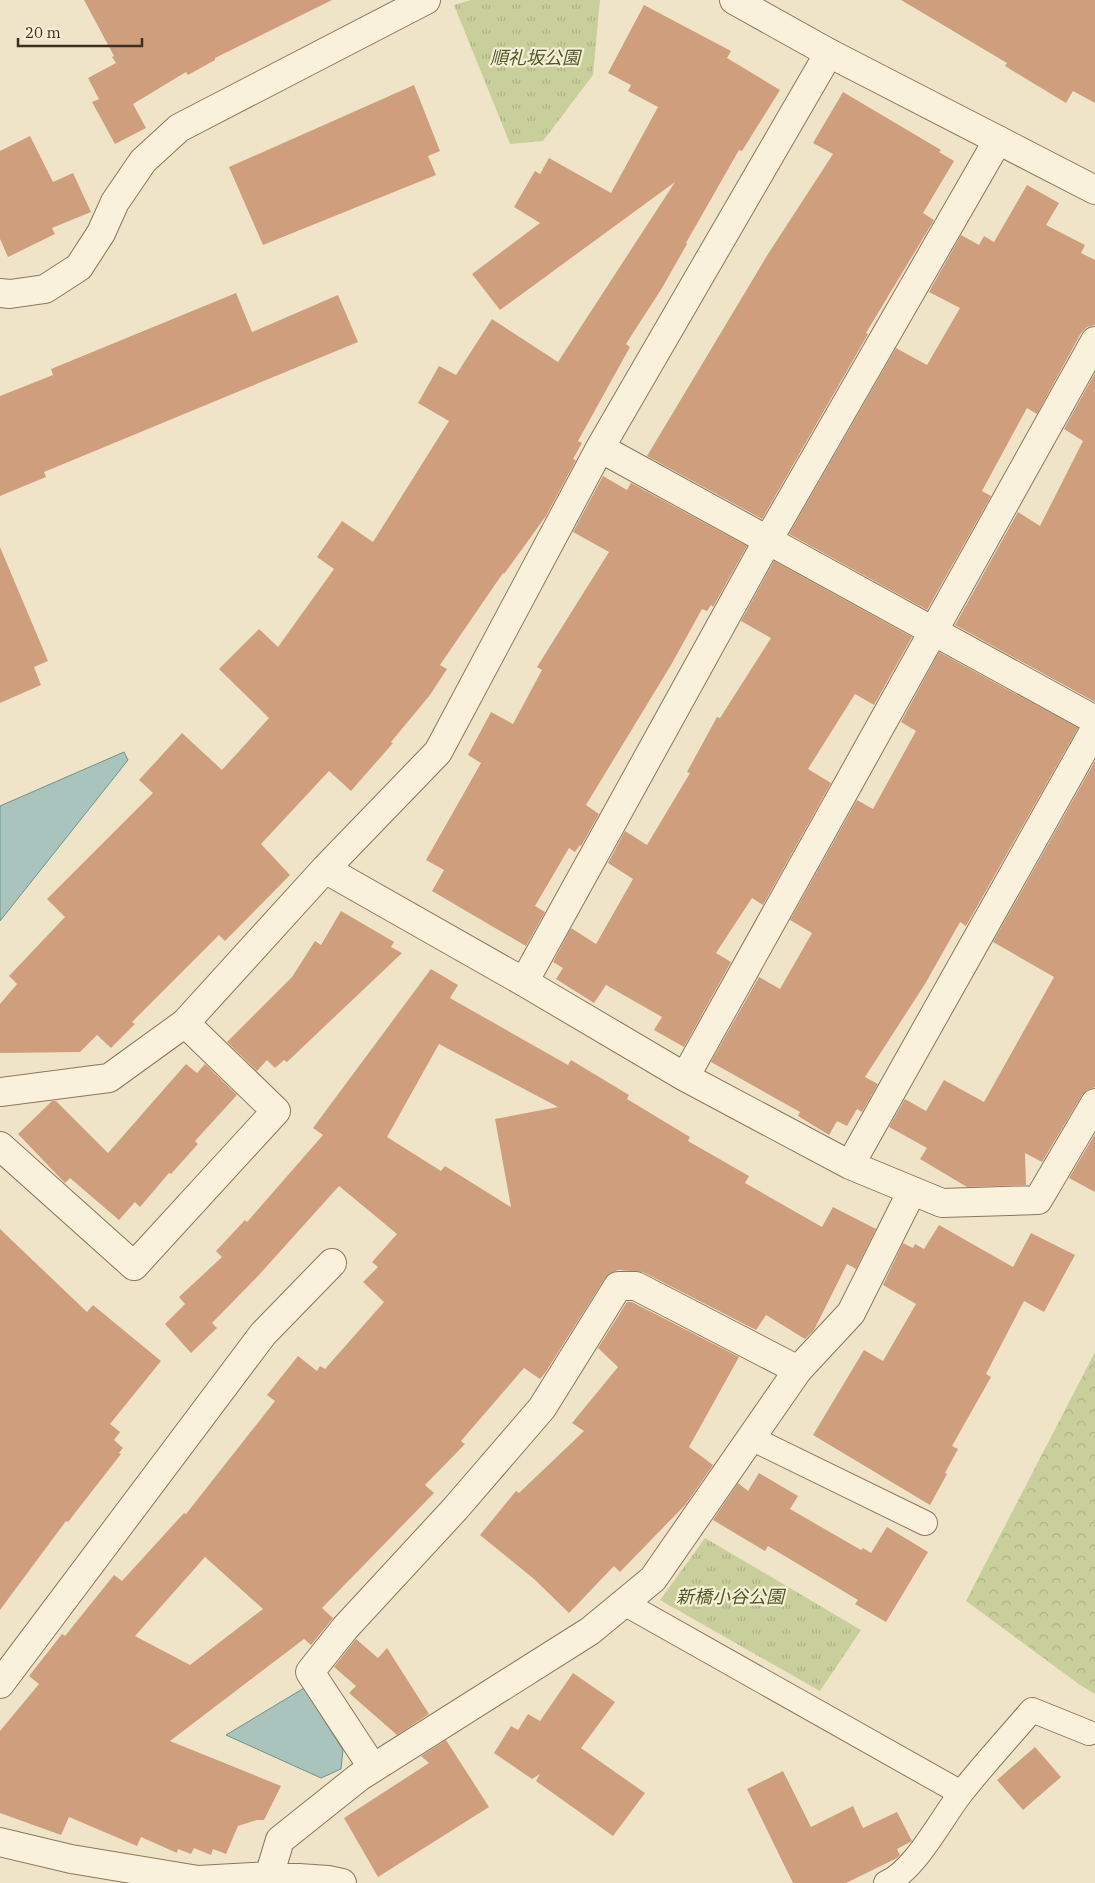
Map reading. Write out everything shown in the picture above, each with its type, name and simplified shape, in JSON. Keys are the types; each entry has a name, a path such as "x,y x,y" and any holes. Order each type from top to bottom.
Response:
{"street":[{"path":"0,293 10,294 45,289 78,267 101,233 115,202 143,161 179,128 426,0"},
{"path":"734,0 829,53 1095,190"},
{"path":"0,1092 109,1078 185,1023 325,869 438,752 600,448 829,53"},
{"path":"524,982 768,540 998,140"},
{"path":"685,1077 1095,341"},
{"path":"600,448 1095,720"},
{"path":"850,1165 1095,729"},
{"path":"325,869 524,982 685,1077 850,1165 942,1203 1038,1200 1095,1103"},
{"path":"0,1146 134,1266 276,1111 185,1023"},
{"path":"269,1876 280,1840 373,1768 590,1631 653,1579 798,1370 851,1313 912,1191"},
{"path":"0,1684 263,1334 332,1263"},
{"path":"373,1768 310,1672 345,1628 454,1509 542,1408 618,1286 636,1286 798,1370"},
{"path":"0,1842 72,1859 198,1880 269,1876 328,1880 342,1883"}],"lane":[{"path":"751,1438 925,1523"},
{"path":"624,1603 961,1792"},
{"path":"886,1883 892,1881 912,1863 961,1792 1032,1710 1090,1733"}],"green space":[{"name":"順礼坂公園","path":"471,0 600,0 593,75 543,141 510,144 454,5"},
{"path":"1095,1352 1095,1694 966,1601"},
{"name":"新橋小谷公園","path":"705,1538 861,1630 820,1691 660,1600"}],"water":[{"path":"124,752 128,760 0,921 0,806"},
{"path":"304,1688 343,1750 341,1769 321,1778 226,1735"}],"building":[{"path":"84,0 332,0 215,58 215,60 188,75 186,72 133,104 146,128 115,144 92,102 99,99 88,78 116,63"},
{"path":"901,0 1095,0 1095,103 1073,91 1066,103 1005,66 1007,63"},
{"path":"644,5 731,51 727,58 780,90 742,151 739,150 662,288 626,344 630,347 578,441 582,443 573,459 576,460 546,516 503,573 440,665 447,669 430,695 391,742 393,743 351,791 329,771 261,844 290,875 225,941 219,935 132,1022 135,1024 111,1048 97,1035 80,1052 0,1053 0,1004 17,984 9,976 65,917 47,899 153,793 139,780 182,733 222,770 269,718 219,669 259,629 278,647 334,569 317,557 342,521 373,542 449,421 418,403 439,366 456,375 492,319 558,362 675,182 500,310 472,274 540,223 514,207 535,171 540,174 549,158 611,193 658,107 628,91 631,85 608,73"},
{"path":"414,85 440,151 428,156 436,175 263,245 229,167"},
{"path":"843,92 941,150 939,152 954,161 923,213 934,220 866,333 868,334 762,519 647,456 768,254 833,154 813,143"},
{"path":"30,136 53,182 73,173 91,212 52,228 55,234 8,257 0,239 0,151"},
{"path":"1027,185 1059,203 1046,225 1085,245 1081,253 1095,260 1095,325 1087,327 1081,333 1037,414 1027,408 982,491 991,496 927,610 789,534 896,348 927,365 960,308 929,292 961,235 979,245 984,236 994,242"},
{"path":"236,293 252,332 338,295 358,342 44,472 46,477 0,496 0,396 53,375 51,369"},
{"path":"1095,373 1095,702 955,625 1018,512 1040,526 1083,441 1064,429"},
{"path":"603,476 627,490 631,483 747,546 713,607 711,605 707,611 702,609 671,665 586,805 599,814 581,846 575,852 569,848 535,906 545,912 526,946 432,891 444,870 426,860 481,763 468,755 491,712 513,724 542,670 537,667 609,552 573,532"},
{"path":"0,547 48,661 34,667 41,685 0,703"},
{"path":"774,561 912,637 874,705 855,694 808,769 831,783 763,905 752,898 716,953 731,962 684,1047 654,1030 662,1017 606,985 594,1003 556,979 563,968 553,962 571,928 596,944 633,879 608,863 625,831 647,845 690,773 687,772 717,717 720,718 771,638 741,621"},
{"path":"939,652 1078,728 966,926 960,922 925,984 865,1077 878,1084 862,1112 857,1109 847,1126 837,1121 829,1135 798,1116 800,1112 711,1062 759,977 780,989 812,933 790,920 857,800 873,809 916,731 901,722"},
{"path":"1095,761 1095,1087 1087,1090 1082,1095 1042,1162 1025,1153 1026,1185 967,1187 920,1159 927,1148 889,1127 905,1099 926,1111 944,1080 984,1102 1054,977 993,942"},
{"path":"341,911 394,942 391,947 402,953 287,1062 284,1060 275,1068 267,1060 257,1071 227,1042 292,977 315,941 321,945"},
{"path":"431,969 458,985 450,998 568,1065 571,1060 629,1095 627,1099 690,1137 688,1141 749,1176 745,1183 822,1227 833,1207 876,1229 856,1269 847,1264 814,1330 805,1339 766,1315 756,1330 643,1272 618,1270 610,1273 540,1379 524,1368 461,1441 465,1444 425,1485 434,1493 322,1608 333,1618 311,1645 304,1639 170,1741 281,1786 264,1820 257,1820 238,1826 226,1854 213,1849 211,1855 194,1848 191,1854 178,1849 177,1853 141,1837 137,1846 69,1817 61,1835 0,1813 0,1731 39,1684 29,1676 62,1634 65,1636 114,1575 122,1581 184,1513 186,1514 275,1401 267,1395 298,1356 317,1371 320,1366 325,1369 384,1302 363,1282 378,1267 372,1262 397,1234 339,1186 258,1276 212,1323 217,1328 191,1353 165,1324 185,1304 179,1297 222,1257 216,1251 245,1220 247,1222 323,1135 313,1128","holes":["439,1044 558,1107 495,1119 511,1207 445,1166 441,1171 387,1137","205,1557 263,1609 190,1665 135,1636"]},
{"path":"186,1064 197,1073 205,1064 237,1095 195,1141 198,1144 171,1174 169,1173 140,1207 135,1202 119,1220 70,1178 65,1183 18,1134 52,1101 56,1101 108,1153"},
{"path":"1095,1134 1095,1192 1069,1178"},
{"path":"939,1225 1013,1267 1031,1233 1075,1255 1044,1312 1024,1301 986,1374 991,1377 952,1446 958,1449 930,1505 813,1435 864,1350 883,1361 916,1304 883,1285 903,1243 913,1248 915,1244 924,1249"},
{"path":"0,1229 87,1312 93,1305 161,1361 110,1424 120,1432 114,1440 123,1448 119,1453 121,1454 68,1522 66,1521 0,1610"},
{"path":"627,1302 632,1302 739,1357 689,1447 713,1465 686,1504 620,1572 614,1566 569,1613 534,1579 480,1535 516,1491 519,1493 584,1431 572,1423 618,1367 598,1348"},
{"path":"759,1473 798,1496 790,1509 861,1550 863,1548 871,1553 887,1527 928,1552 886,1622 855,1604 858,1600 768,1546 765,1551 713,1520 738,1483 748,1491"},
{"path":"356,1639 378,1658 387,1648 429,1714 397,1735 349,1693 356,1686 334,1667"},
{"path":"573,1673 615,1702 581,1748 645,1793 613,1836 536,1781 540,1774 532,1779 494,1753 511,1726 518,1730 528,1714 540,1721"},
{"path":"446,1740 489,1807 378,1877 344,1818 429,1763 421,1756"},
{"path":"1035,1747 1061,1777 1023,1810 997,1780"},
{"path":"783,1771 811,1827 853,1806 863,1828 897,1812 912,1841 897,1849 900,1855 897,1858 846,1883 793,1883 747,1789"}]}
